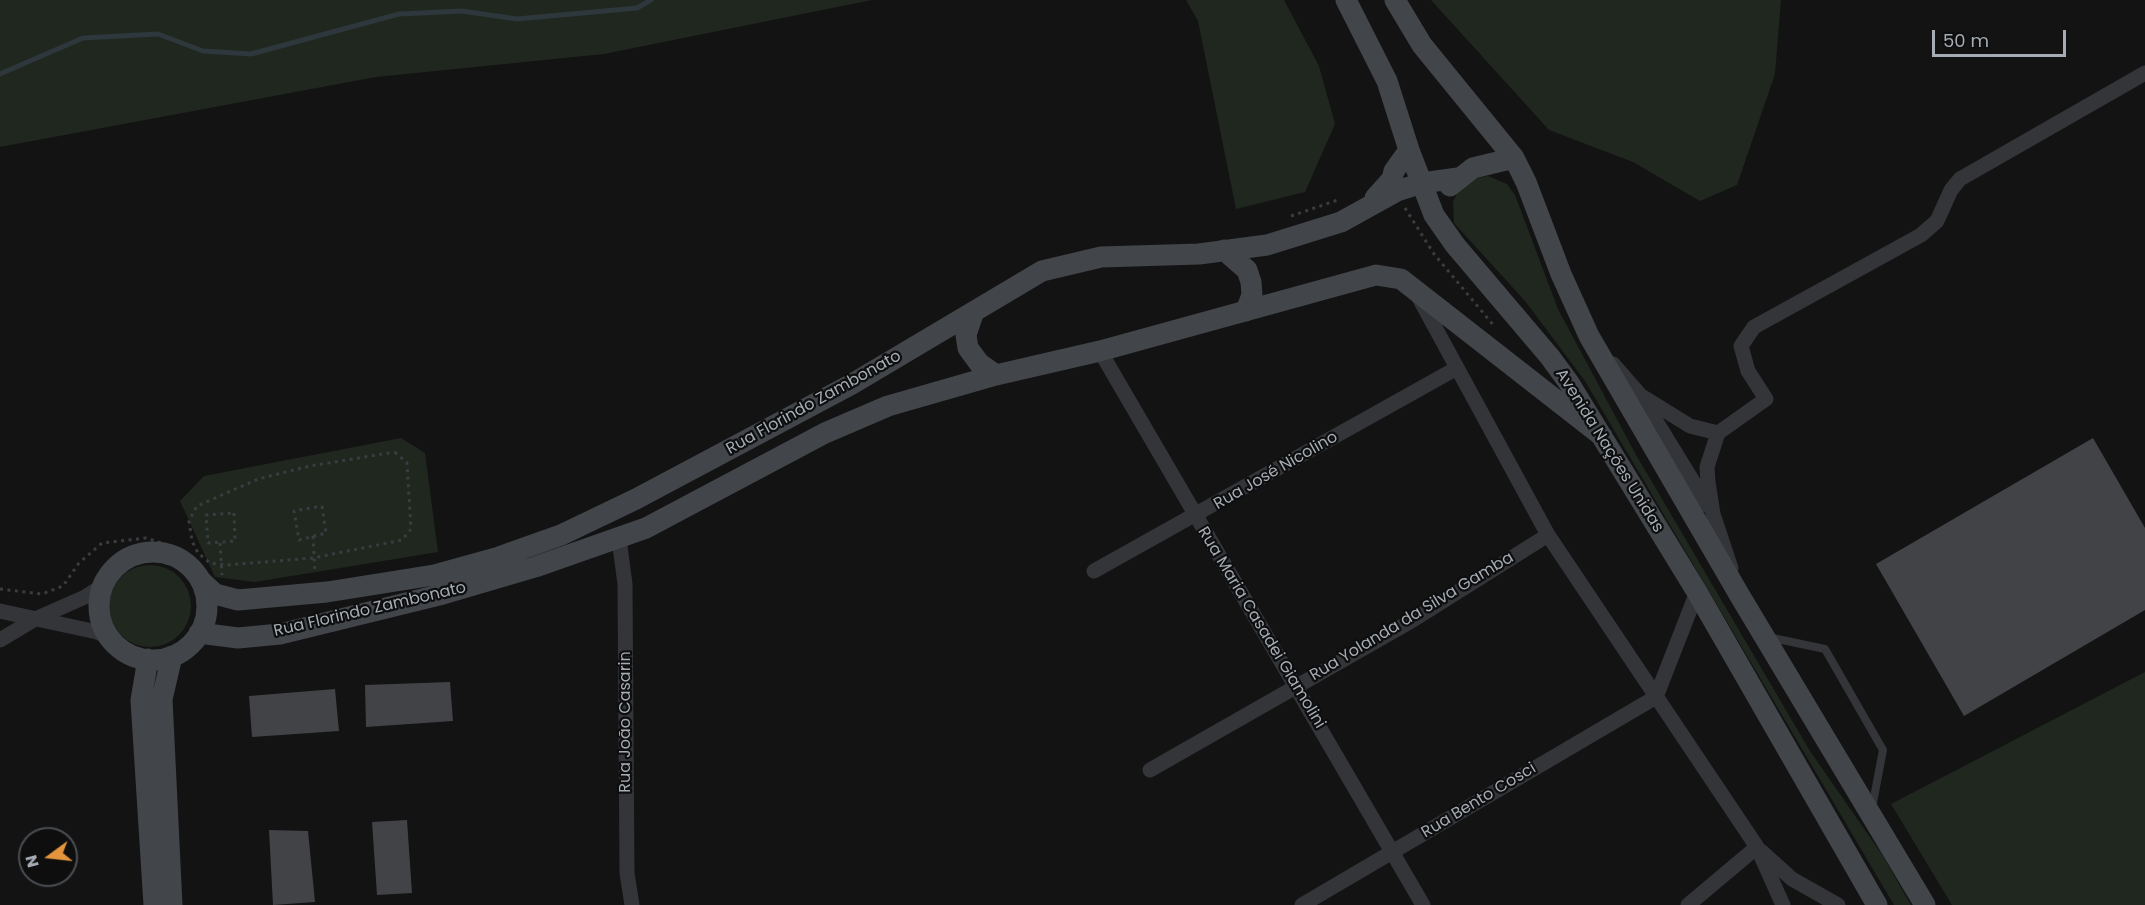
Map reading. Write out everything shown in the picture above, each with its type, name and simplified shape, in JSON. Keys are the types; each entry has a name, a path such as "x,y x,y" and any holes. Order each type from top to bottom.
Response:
{"main road":[{"name":"Avenida Nações Unidas","path":"1346,0 1384,72 1409,150 1434,215 1455,245 1550,357 1602,436 1697,592 1877,905"},
{"path":"1395,0 1422,45 1514,158 1589,336 1740,596 1925,905"},
{"path":"1341,222 1373,201 1392,179 1394,171 1409,150"},
{"path":"1434,215 1442,193 1458,178 1473,168 1514,158"},
{"name":"Rua Florindo Zambonato","path":"202,575 214,594 238,600 327,592 434,575 499,557 561,535 636,500 852,384 1042,271 1079,260 1266,245 1341,222 1397,191 1422,183 1458,178"},
{"path":"1224,250 1247,270 1252,295 1246,311"},
{"name":"Rua Florindo Zambonato","path":"199,633 238,638 280,633 443,594 535,567 646,528 825,433 888,406 996,375 1100,351 1376,275 1401,279 1602,436"},
{"path":"973,314 966,334 968,348 979,363 996,375"},
{"path":"158,552 175,556 202,575 206,616 199,633 188,647 172,656 148,659 121,650 109,637 101,621 99,604 102,586 111,571 124,559 141,553 158,552"},
{"path":"172,656 162,699 172,905"},
{"path":"148,659 141,700 154,905"}],"street":[{"path":"1740,596 1713,514 1707,467 1718,433 1766,399 1748,371 1741,346 1754,327 1922,236 1937,221 1960,179 2145,73"},
{"path":"1416,291 1548,535 1757,847 1783,905"},
{"path":"1589,336 1640,395 1713,514"},
{"name":"Rua Maria Casadei Giamolini","path":"1100,351 1423,905"},
{"name":"Rua José Nicolino","path":"1094,571 1195,517 1457,368"},
{"path":"1640,395 1690,426 1718,433"},
{"name":"Rua Yolanda da Silva Gamba","path":"1150,770 1413,620 1548,535"},
{"name":"Rua João Casarin","path":"619,539 625,584 627,873 632,905"},
{"path":"0,640 35,619 85,597 102,586"},
{"path":"1656,696 1697,592"},
{"path":"0,611 98,632 109,637"},
{"name":"Rua Bento Cosci","path":"1302,905 1656,696"},
{"path":"1689,905 1757,847"},
{"path":"1757,847 1792,879 1839,905"}],"lane":[{"path":"1764,636 1825,649 1883,750 1871,816"}],"path":[{"path":"1397,191 1410,218 1434,254 1499,331"},
{"path":"1289,216 1340,199"},
{"path":"395,452 407,463 411,529 402,540 313,558 210,563 198,553 192,541 189,520 197,506 258,479 310,466 395,452"},
{"path":"322,506 326,533 313,536 299,540 294,512 322,506"},
{"path":"234,513 235,541 220,542 208,543 206,515 234,513"},
{"path":"313,536 315,579"},
{"path":"0,589 42,594 63,586 79,564 102,543 146,538 180,549 202,575"},
{"path":"220,542 222,564"}],"shaded area":[{"path":"0,0 872,0 604,54 376,77 0,147"},
{"path":"1186,0 1284,0 1319,66 1335,124 1305,192 1236,209 1198,21"},
{"path":"1431,0 1781,0 1775,74 1737,185 1700,201 1633,162 1549,130"},
{"path":"1488,176 1507,184 1515,195 1558,309 1635,453 1810,751 1883,856 1911,905 1894,905 1585,381 1525,301 1454,223 1453,202 1458,191 1478,178"},
{"path":"401,438 425,453 438,552 255,582 215,577 180,501 204,476"},
{"path":"150,565 166,568 179,577 188,590 191,606 188,622 179,635 166,644 150,647 134,644 121,635 112,622 109,606 112,590 121,577 134,568"},
{"path":"2145,672 2145,905 1952,905 1891,804"}],"building":[{"path":"2093,438 2145,528 2145,610 1964,716 1876,564"},
{"path":"450,682 453,721 366,727 365,685"},
{"path":"335,689 339,731 252,737 249,696"},
{"path":"407,820 412,893 377,895 372,822"},
{"path":"269,830 308,831 315,902 273,905"}],"waterway":[{"path":"0,74 83,38 158,34 203,51 251,54 399,14 462,11 517,19 637,8 651,0"}]}
